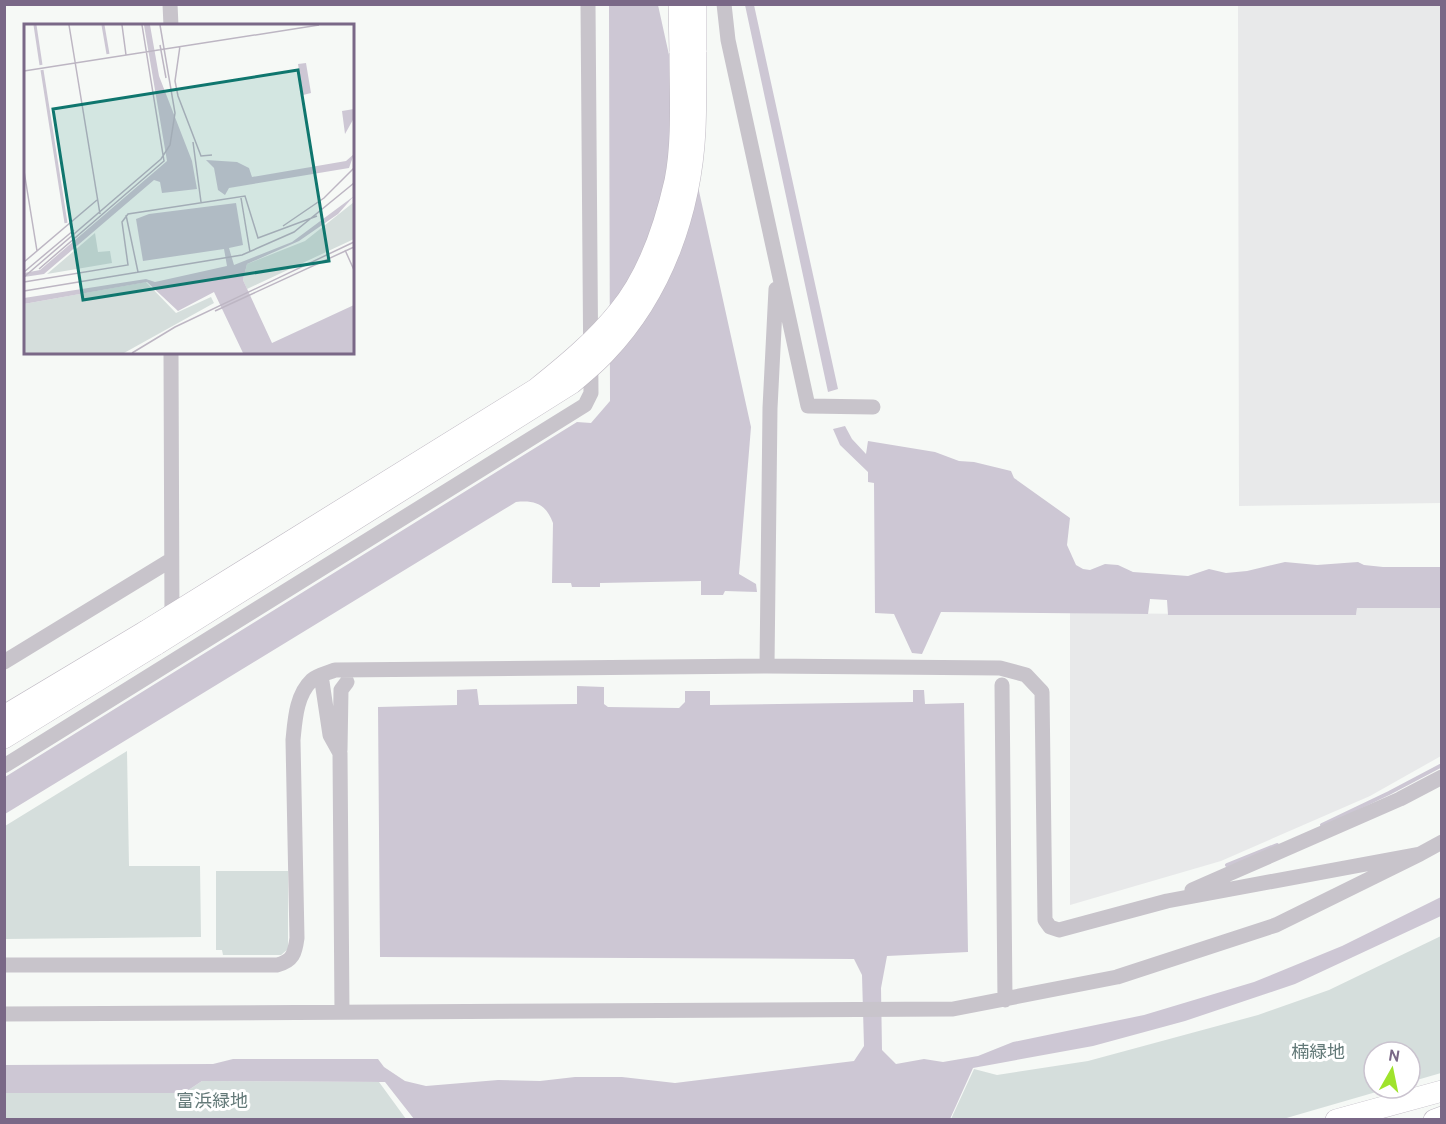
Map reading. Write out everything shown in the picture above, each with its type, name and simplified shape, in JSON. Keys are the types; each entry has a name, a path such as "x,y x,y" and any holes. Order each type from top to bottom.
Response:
{"street":[{"path":"170,4 171,24"},
{"path":"4,766 575,411 589,400 591,393 588,4"},
{"path":"4,738 151,638 572,383 607,351 638,311 658,278 677,232 689,186 695,131 688,52 679,4"},
{"path":"688,52 696,4"},
{"path":"724,4 728,40 808,406 873,407"},
{"path":"767,666 770,408 778,268"},
{"path":"171,354 172,660"},
{"path":"4,662 171,560"},
{"path":"4,716 151,638"},
{"path":"4,965 277,965 286,963 296,953 297,938 293,740 296,713 303,691 314,678 335,670 767,666 1000,668 1026,675 1042,692 1045,920 1050,927 1059,930 1167,901 1420,854"},
{"path":"321,675 330,735 340,753"},
{"path":"342,1012 340,753 341,690 347,682"},
{"path":"1002,685 1005,1000"},
{"path":"1167,901 1400,799 1442,777"},
{"path":"4,1014 952,1009 1117,977 1276,926 1442,842"},
{"path":"1336,1119 1442,1091"},
{"path":"1434,1119 1442,1118"}],"shaded area":[{"path":"609,5 658,5 751,427 739,574 756,584 757,592 725,591 723,595 701,595 701,581 600,583 600,587 572,587 571,583 552,583 553,523 543,507 529,502 516,502 5,814 5,777 577,422 591,423 610,401"},
{"path":"745,5 754,5 838,389 828,392"},
{"path":"1238,5 1441,5 1441,503 1239,506"},
{"path":"845,426 852,439 866,454 868,441 935,452 959,461 974,462 1011,471 1014,478 1070,518 1067,545 1076,565 1083,569 1090,570 1105,564 1118,565 1133,572 1188,576 1209,569 1226,573 1247,571 1285,562 1317,565 1358,562 1383,567 1441,567 1441,608 1357,608 1356,615 1168,615 1167,600 1150,599 1148,614 941,612 922,654 912,653 894,614 875,613 874,483 868,482 868,472 840,445 833,429"},
{"path":"1357,608 1441,608 1441,756 1370,796 1221,861 1070,905 1070,613 1356,615"},
{"path":"577,686 604,687 604,704 608,707 679,708 685,702 685,691 710,691 710,705 913,702 913,690 924,690 925,704 964,703 968,952 887,956 881,988 882,1050 896,1064 924,1059 943,1062 978,1056 1013,1042 1144,1015 1254,982 1342,946 1441,897 1441,916 1295,984 1185,1021 1093,1046 973,1068 950,1119 414,1119 385,1082 202,1081 184,1093 5,1093 4,1065 213,1064 233,1059 378,1059 384,1067 405,1081 426,1086 498,1080 540,1081 575,1077 622,1077 675,1083 854,1061 864,1046 862,975 854,959 380,957 378,707 457,705 457,690 477,689 479,705 577,704"}],"green space":[{"path":"127,751 129,866 200,866 201,937 5,939 5,826"},
{"path":"216,871 288,871 288,949 281,955 223,955 222,950 216,950"},
{"name":"楠緑地","path":"1441,936 1441,1073 1422,1079 1422,1040 1362,1040 1362,1096 1283,1119 951,1119 974,1069 997,1075 1088,1061 1258,1015 1329,990"},
{"name":"富浜緑地","path":"202,1081 379,1082 406,1119 5,1119 4,1093 184,1093"}],"waterway":[{"path":"1322,825 1442,765"},
{"path":"1227,865 1277,845"}]}
